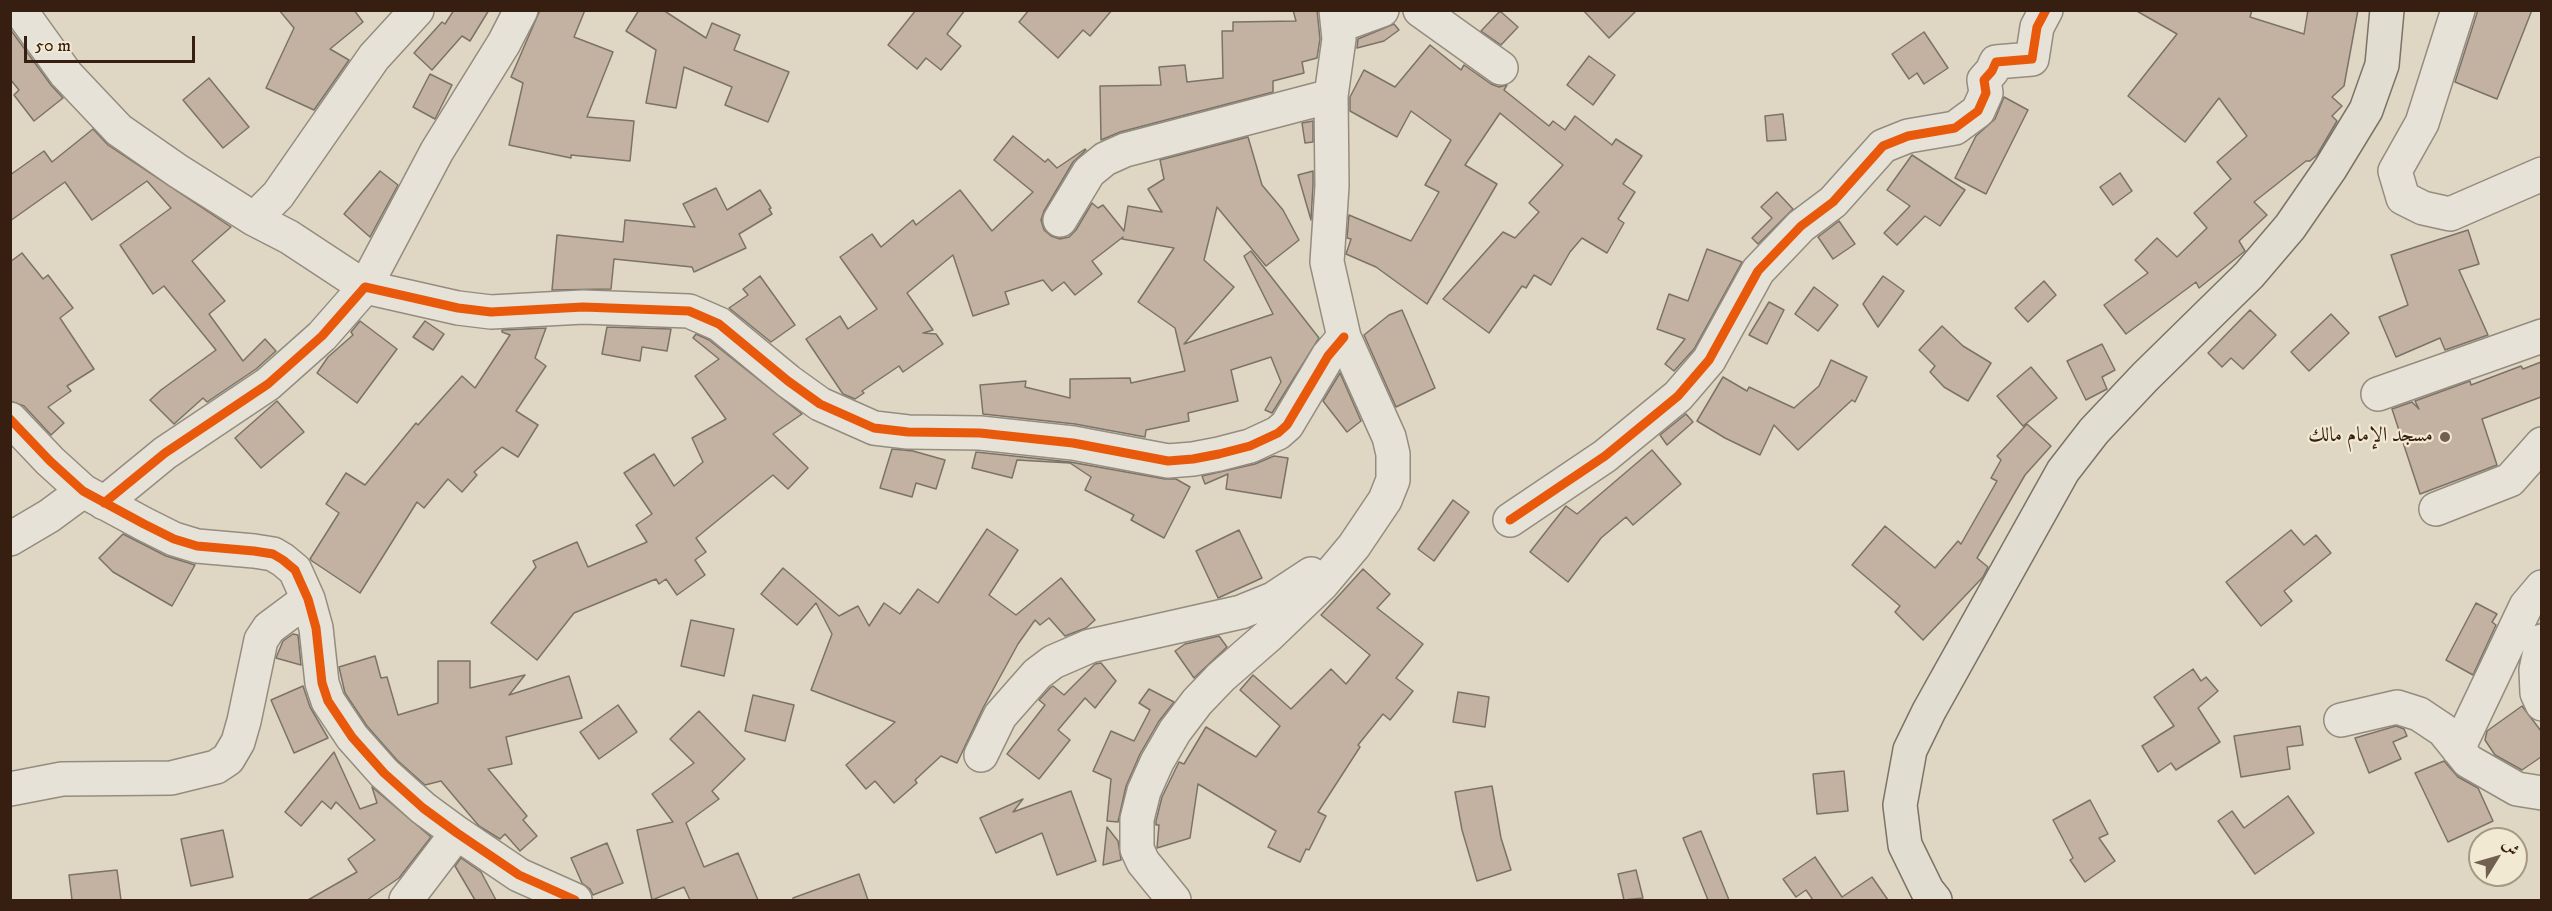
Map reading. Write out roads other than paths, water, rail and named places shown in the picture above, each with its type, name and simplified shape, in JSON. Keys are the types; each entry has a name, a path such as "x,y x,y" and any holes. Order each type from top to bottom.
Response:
{"main road":[{"path":"1935,900 1927,890 1905,845 1900,805 1910,750 1929,711 1997,594 2063,471 2094,430 2145,376 2249,275 2290,227 2330,169 2366,110 2382,65 2387,10"}],"street":[{"path":"20,10 66,74 119,130 178,171 254,219 289,237 365,287 458,308 491,312 583,307 689,311 719,324 788,381 820,404 874,428 908,432 980,433 1073,443 1131,456 1168,461 1219,454 1250,446 1278,434 1290,420 1328,356 1344,336"},
{"path":"254,219 278,195 374,57 417,10"},
{"path":"10,539 49,516 94,497 165,453 268,384 322,336 365,287 437,151 504,43 521,10"},
{"path":"1174,900 1143,862 1137,849 1137,819 1144,791 1157,762 1175,731 1221,676 1268,636 1323,583 1358,540 1385,500 1393,480 1393,454 1389,437 1344,336 1327,262 1332,186 1331,96 1340,39 1337,18 1382,10"},
{"path":"1420,10 1501,68"},
{"path":"1510,520 1605,456 1678,396 1709,360 1758,271 1801,226 1833,202 1883,146 1908,136 1955,128 1978,111 1986,93 1984,80 1996,62 2032,59 2037,27 2046,10"},
{"path":"2458,10 2422,123 2395,171 2403,198 2423,208 2450,214 2541,174"},
{"path":"1060,220 1089,172 1105,159 1125,150 1331,96"},
{"path":"2378,394 2541,336"},
{"path":"10,419 50,461 94,497 174,539 197,546 273,554 295,570 308,598 316,628 322,683 328,701 340,722 384,772 423,808 456,833 519,875 575,900"},
{"path":"2436,508 2510,480 2541,444"},
{"path":"981,755 1000,716 1037,674 1053,662 1090,646 1204,621 1261,605 1295,586 1358,540"},
{"path":"2458,749 2526,606 2541,587"},
{"path":"10,789 62,778 171,778 216,767 228,759 238,742 261,640 269,628 308,598"},
{"path":"2541,641 2536,670 2537,693 2541,704"},
{"path":"2341,720 2397,707 2419,714 2443,730 2468,761 2517,789 2541,793"},
{"path":"406,900 456,833"}],"place":[{"name":"مسجد الإمام مالك","path":"2445,437"}]}
